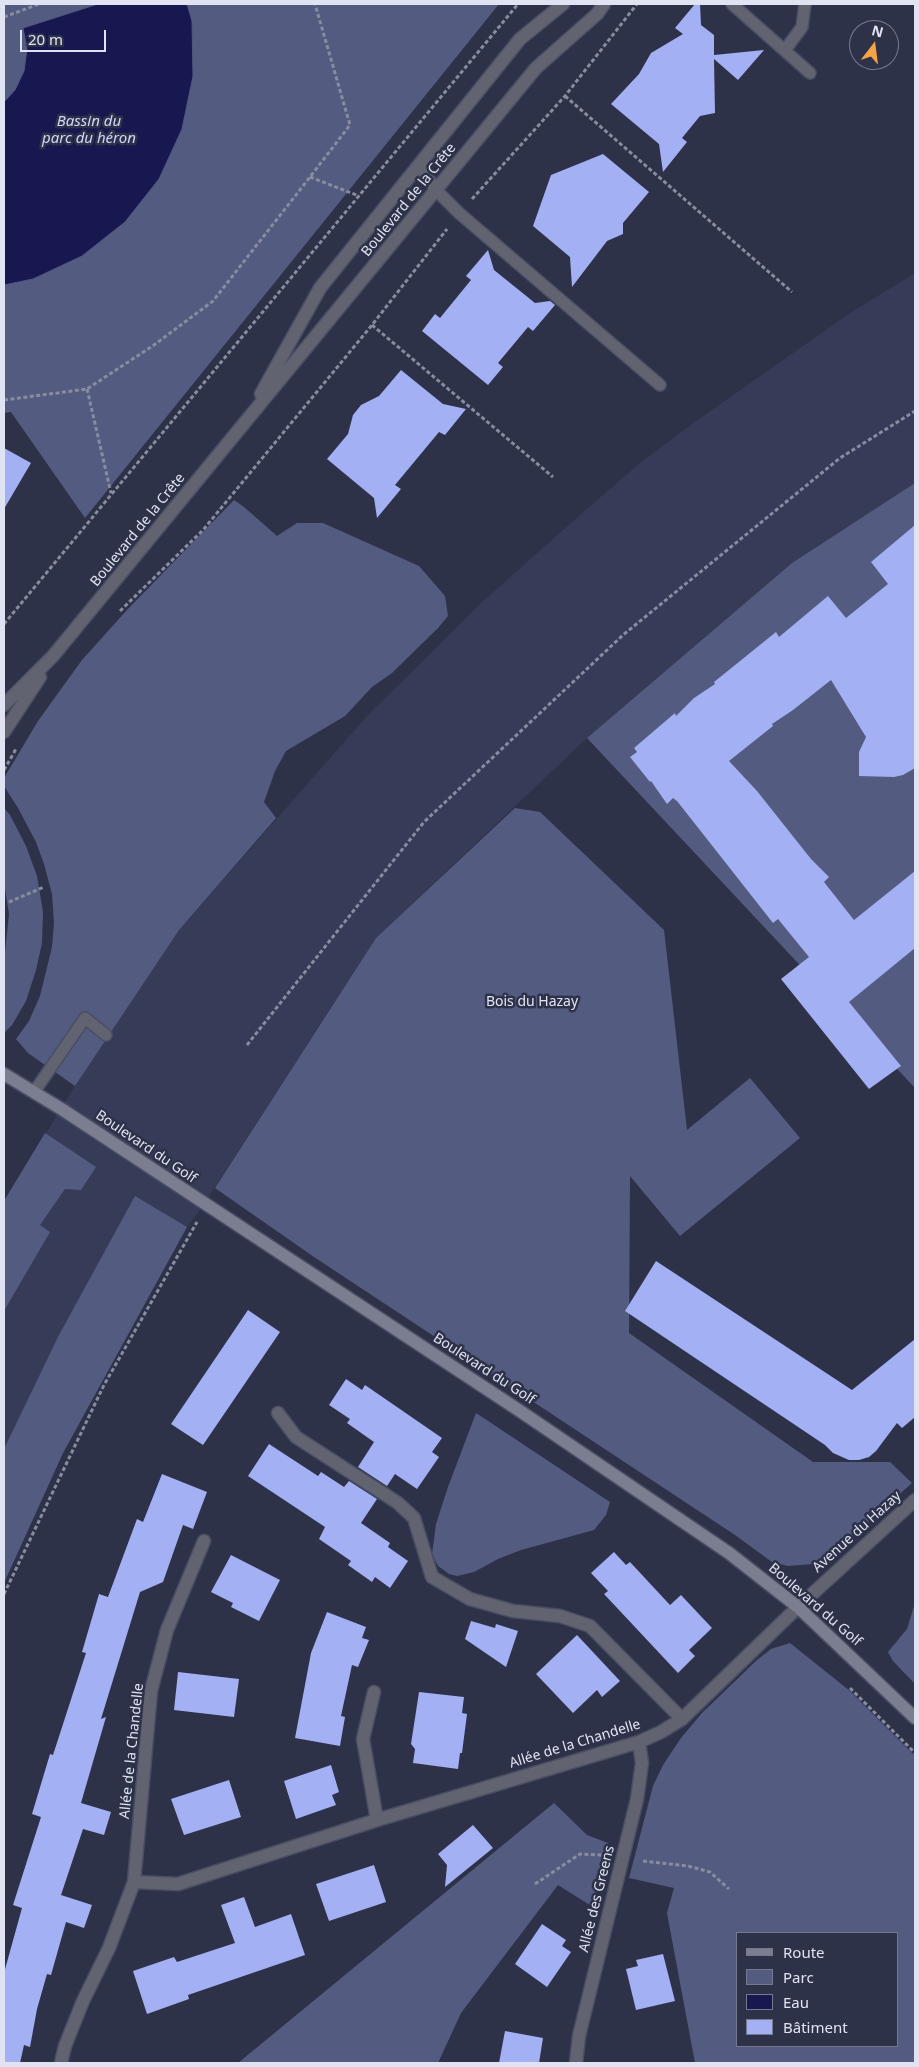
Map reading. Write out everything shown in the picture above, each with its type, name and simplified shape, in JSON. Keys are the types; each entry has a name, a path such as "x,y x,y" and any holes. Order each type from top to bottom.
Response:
{"main road":[{"name":"Boulevard du Golf","path":"6,1074 638,1489 729,1553 798,1607 915,1718"}],"street":[{"name":"Boulevard de la Crête","path":"246,422 320,288 520,40 563,4"},
{"name":"Boulevard de la Crête","path":"4,705 53,656 536,68 597,14 604,4"},
{"name":"Boulevard de la Crête","path":"4,732 53,656"},
{"path":"278,1414 296,1437 398,1503 414,1518 432,1577 470,1600 513,1611 560,1616 590,1626 682,1719"},
{"name":"Avenue du Hazay","path":"798,1607 915,1500"},
{"name":"Allée de la Chandelle","path":"61,2063 64,2046 83,2000 109,1948 134,1882 151,1691 167,1630 204,1541"},
{"name":"Allée de la Chandelle","path":"134,1882 178,1884 377,1820 639,1742 661,1732 682,1719 798,1607"},
{"path":"374,1692 363,1739 377,1820"},
{"name":"Allée des Greens","path":"576,2063 579,2036 637,1799 642,1763 639,1742"}],"lane":[{"path":"732,4 810,73"},
{"path":"785,50 802,27 805,4"},
{"path":"420,165 436,190 459,213 660,384"},
{"path":"34,1092 85,1018 106,1034"}],"path":[{"path":"4,17 40,4"},
{"path":"4,400 87,389 154,345 213,301 350,126 315,4"},
{"path":"4,624 518,4"},
{"path":"115,616 203,530 372,325 459,213 565,96 637,4"},
{"path":"565,96 792,292"},
{"path":"310,177 359,196"},
{"path":"372,325 553,478"},
{"path":"87,389 112,494"},
{"path":"247,1045 431,816 623,635 840,458 915,412"},
{"path":"4,770 18,747"},
{"path":"9,902 44,887"},
{"path":"4,1594 104,1385 206,1205"},
{"path":"850,1688 915,1753"}],"shaded area":[{"path":"915,273 915,483 792,563 587,738 376,938 204,1204 187,1227 63,1453 4,1583 4,1201 75,1086 179,930 367,716 481,603 639,464 692,424 847,315"}],"green space":[{"path":"4,4 499,4 85,518 11,412 4,413"},
{"path":"915,483 915,1088 587,738 792,563"},
{"path":"234,500 277,536 297,523 323,523 419,566 445,596 448,616 392,673 372,687 345,716 286,751 275,771 264,802 276,818 179,930 75,1086 28,1053 16,1039 29,1021 40,996 52,947 54,923 52,894 44,864 36,842 4,786 4,778 38,721 82,660 127,610"},
{"path":"4,808 10,815 26,846 37,876 43,912 42,943 36,970 26,1001 12,1025 4,1033 4,961 9,914 4,883"},
{"name":"Bois du Hazay","path":"515,808 540,812 664,930 687,1130 750,1078 800,1138 680,1236 630,1176 629,1333 813,1462 890,1462 912,1483 829,1557 813,1564 788,1566 772,1562 735,1535 314,1257 215,1188 376,938"},
{"path":"45,1133 96,1167 81,1190 65,1189 40,1225 50,1232 4,1311 4,1201"},
{"path":"135,1196 187,1227 63,1453 4,1583 4,1449 59,1335"},
{"path":"476,1413 610,1502 606,1515 594,1530 521,1550 498,1559 474,1572 457,1576 449,1574 438,1566 432,1554 436,1524"},
{"path":"915,1603 915,1684 893,1661 888,1652 907,1629"},
{"path":"790,1643 850,1691 915,1756 915,2063 695,2063 667,1913 674,1888 629,1878 653,1786 663,1765 681,1738 702,1713 771,1649"},
{"path":"554,1803 587,1835 608,1843 593,1907 558,1885 461,2013 438,2063 238,2063"}],"water":[{"name":"Bassin du parc du héron","path":"98,4 187,4 192,21 193,76 182,129 159,179 125,222 82,256 33,279 4,285 4,102 15,90 24,71 27,49 23,28"}],"building":[{"path":"695,4 700,4 701,25 714,35 714,55 764,50 738,80 714,59 715,113 700,116 682,138 687,142 663,172 659,144 611,104 639,74 651,53 683,34 675,28"},
{"path":"603,154 649,192 623,223 623,234 607,241 572,287 570,257 533,226 551,175"},
{"path":"488,250 494,270 535,303 550,301 555,305 533,331 528,327 498,363 503,367 488,385 422,331 435,314 440,318 471,280 466,276"},
{"path":"401,370 443,404 466,409 445,435 439,432 395,485 401,489 377,518 374,498 327,459 348,434 353,415 361,405 379,396"},
{"path":"4,448 31,463 4,509"},
{"path":"915,525 915,768 903,775 894,777 859,776 859,752 866,737 831,680 772,724 773,726 729,761 757,791 811,859 829,877 824,882 854,920 915,871 915,948 849,1002 901,1066 869,1089 781,979 809,957 778,919 773,923 677,801 673,798 667,804 651,781 630,757 637,752 634,748 675,713 676,716 694,698 715,684 714,682 776,632 779,637 828,596 846,618 888,584 871,562"},
{"path":"656,1261 852,1390 915,1339 915,1417 902,1428 897,1423 876,1451 869,1457 849,1460 833,1453 825,1445 625,1311"},
{"path":"248,1310 280,1332 203,1445 171,1424"},
{"path":"346,1379 362,1390 365,1385 442,1438 432,1452 439,1457 417,1489 395,1474 387,1486 358,1467 374,1442 347,1423 350,1419 329,1405"},
{"path":"269,1444 318,1476 321,1472 344,1487 349,1481 377,1499 361,1523 390,1543 388,1547 408,1561 390,1588 375,1577 372,1582 348,1565 351,1561 319,1539 325,1527 248,1476"},
{"path":"162,1474 207,1492 193,1529 183,1525 163,1582 140,1592 101,1719 106,1717 81,1803 111,1812 104,1835 83,1829 61,1895 92,1905 84,1928 66,1922 51,1975 47,1974 37,2009 30,2047 24,2045 20,2063 4,2063 4,1973 22,1908 13,1905 41,1817 32,1814 50,1754 53,1755 86,1653 82,1652 99,1594 108,1597 137,1519 143,1522"},
{"path":"614,1552 626,1565 630,1562 670,1605 681,1595 712,1628 689,1650 695,1656 678,1673 604,1594 608,1591 591,1573"},
{"path":"231,1555 280,1580 259,1621 231,1607 233,1603 211,1592"},
{"path":"327,1612 366,1627 362,1638 369,1640 358,1667 352,1665 341,1716 345,1717 340,1746 295,1738 311,1653"},
{"path":"471,1621 495,1628 496,1624 518,1631 506,1667 465,1639"},
{"path":"577,1635 620,1681 602,1697 597,1690 573,1713 536,1674"},
{"path":"178,1672 239,1679 234,1717 174,1710"},
{"path":"419,1692 464,1697 462,1713 467,1714 458,1769 413,1763 415,1749 411,1744"},
{"path":"331,1765 339,1792 332,1795 336,1805 296,1819 284,1781"},
{"path":"229,1780 241,1817 184,1835 171,1799"},
{"path":"473,1825 493,1848 445,1887 447,1865 438,1854"},
{"path":"374,1865 386,1902 329,1921 316,1884"},
{"path":"244,1897 255,1927 291,1914 305,1955 188,1995 189,1999 147,2014 133,1971 174,1957 177,1962 235,1943 221,1905"},
{"path":"542,1924 566,1940 562,1946 571,1952 547,1987 515,1964"},
{"path":"663,1954 675,2001 636,2010 626,1969 638,1966 636,1960"},
{"path":"505,2031 543,2038 539,2063 499,2063"}]}
